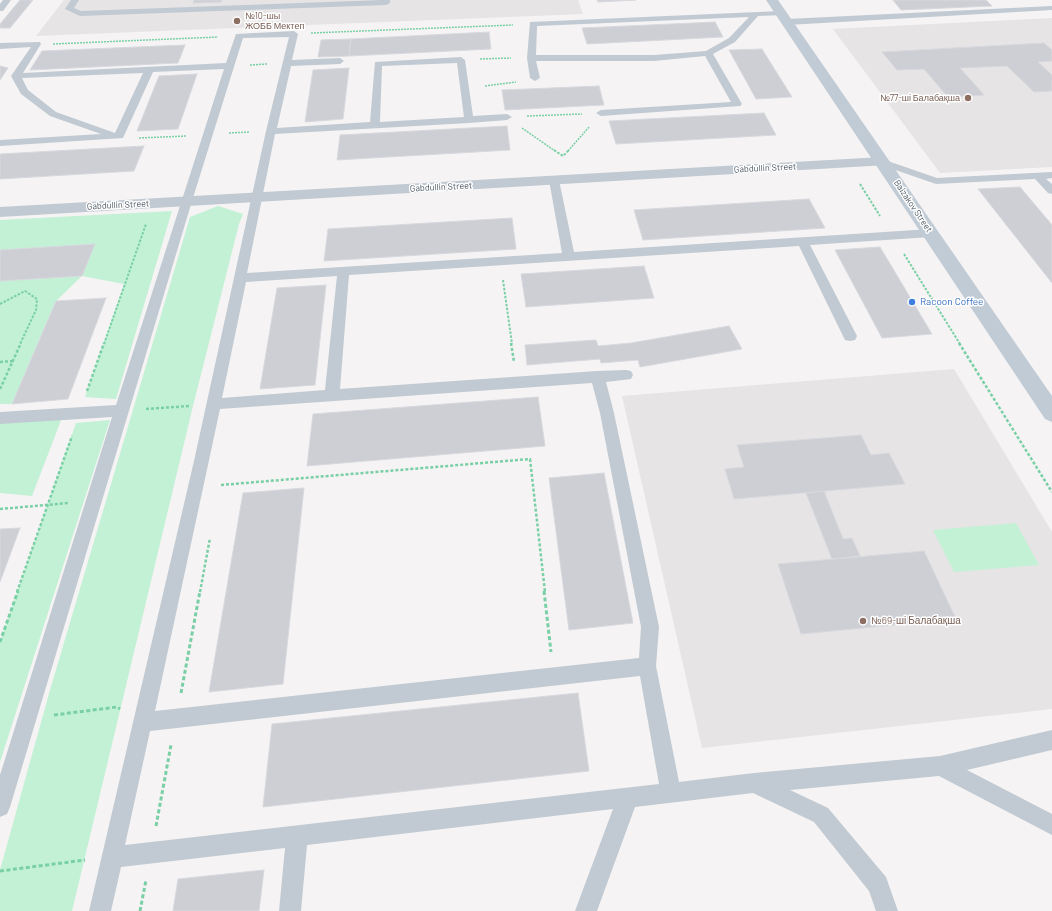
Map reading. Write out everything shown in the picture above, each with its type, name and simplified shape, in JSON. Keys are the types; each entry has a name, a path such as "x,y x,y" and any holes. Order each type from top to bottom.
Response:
{"street":[{"name":"Baizakov Street","path":"772,0 1052,412"},
{"name":"Gabdullin Street","path":"0,212 882,162"}],"lane":[{"path":"0,9 7,0"},
{"path":"75,0 69,8 80,14 386,3 386,0"},
{"path":"535,78 531,58 533,24 755,14 784,18 1052,8"},
{"path":"531,58 654,58 708,53 732,40 755,14"},
{"path":"0,807 186,201 239,36 294,34 271,131 242,278 100,911"},
{"path":"0,46 37,44"},
{"path":"16,76 37,44"},
{"path":"601,113 737,104 708,53"},
{"path":"375,125 378,64 461,60 469,120"},
{"path":"288,63 340,61"},
{"path":"16,76 229,66"},
{"path":"119,136 148,70"},
{"path":"16,76 24,92 53,114 119,136"},
{"path":"271,131 507,118"},
{"path":"0,143 119,136"},
{"path":"882,162 936,181 1052,175"},
{"path":"1038,176 1052,191"},
{"path":"554,180 569,257"},
{"path":"242,278 931,233"},
{"path":"803,242 850,336"},
{"path":"332,396 343,272"},
{"path":"214,404 626,375"},
{"path":"597,376 607,413 650,627 647,666 671,792"},
{"path":"0,418 122,411"},
{"path":"143,722 647,666"},
{"path":"113,857 671,792 940,766 1052,740"},
{"path":"940,766 1052,825"},
{"path":"754,783 821,815 878,885 887,911"},
{"path":"586,911 628,797"},
{"path":"290,911 297,835"}],"path":[{"path":"294,34 533,24"},
{"path":"37,44 239,36"},
{"path":"461,60 531,58"},
{"path":"229,66 288,63"},
{"path":"507,118 563,156 601,113"},
{"path":"507,118 601,113"},
{"path":"860,184 1052,492"},
{"path":"501,261 516,382"},
{"path":"0,304 25,290 37,300 36,310 0,389"},
{"path":"0,362 13,361"},
{"path":"122,411 214,404"},
{"path":"220,485 530,459 554,676"},
{"path":"219,493 222,477"},
{"path":"0,509 94,501"},
{"path":"140,911 212,532"},
{"path":"27,718 117,707 143,722"},
{"path":"0,871 113,857"}],"shaded area":[{"name":"№10-шы ЖОББ Мектеп","path":"64,0 578,0 583,14 36,36"},
{"name":"№77-ші Балабақша","path":"1052,18 1052,167 940,173 833,29"},
{"name":"№69-ші Балабақша","path":"954,369 1052,532 1052,709 702,748 622,396"}],"green space":[{"path":"218,206 243,214 239,224 193,406 72,911 0,911 0,870 50,690 190,217"},
{"path":"172,211 116,399 85,397 124,284 82,276 56,301 12,404 0,404 0,281 81,276 94,244 0,250 0,220"},
{"path":"63,415 32,496 0,493 0,418"},
{"path":"110,420 0,762 0,641 76,423"},
{"path":"1016,523 1039,565 954,572 933,530"}],"building":[{"path":"20,0 33,0 10,28 0,28 0,24"},
{"path":"194,0 222,0 221,2 193,3"},
{"path":"597,0 636,0 598,2"},
{"path":"893,0 986,0 992,6 901,10"},
{"path":"715,22 723,37 587,44 582,28"},
{"path":"489,32 491,49 349,56 351,39"},
{"path":"351,39 349,56 318,57 321,40"},
{"path":"1044,43 1052,50 1052,61 1038,62 1052,75 1052,91 1034,92 1007,66 960,68 984,95 948,97 924,69 897,70 882,52"},
{"path":"185,45 178,63 30,70 42,51"},
{"path":"762,49 792,97 756,99 729,50"},
{"path":"0,66 8,68 0,80"},
{"path":"349,68 343,119 305,122 313,70"},
{"path":"197,74 178,129 137,131 159,76"},
{"path":"599,86 604,105 505,110 502,90"},
{"path":"764,113 776,135 616,144 609,121"},
{"path":"507,126 510,150 337,160 340,135"},
{"path":"144,146 134,171 0,179 0,154"},
{"path":"1020,187 1052,225 1052,283 978,189"},
{"path":"809,199 825,228 643,240 634,210"},
{"path":"512,218 516,249 324,261 328,229"},
{"path":"95,244 82,276 0,281 0,250"},
{"path":"880,247 932,334 882,338 835,250"},
{"path":"644,266 654,298 526,307 521,274"},
{"path":"326,285 315,385 260,389 277,288"},
{"path":"106,298 68,399 12,404 56,301"},
{"path":"729,326 742,349 640,367 638,360 601,363 600,359 527,365 525,345 596,340 598,346 631,343"},
{"path":"538,397 545,446 307,466 313,414"},
{"path":"861,435 871,455 889,453 905,484 734,499 725,469 744,467 737,445"},
{"path":"604,473 633,623 569,630 549,478"},
{"path":"304,488 283,684 209,692 243,493"},
{"path":"824,491 843,539 852,538 860,556 832,559 806,493"},
{"path":"20,528 0,582 0,529"},
{"path":"924,551 956,619 801,634 778,564"},
{"path":"578,693 589,771 263,807 272,724"},
{"path":"264,870 259,911 173,911 178,879"}],"place":[{"name":"№10-шы ЖОББ Мектеп","path":"237,21"},
{"name":"№77-ші Балабақша","path":"968,98"},
{"name":"Racoon Coffee","path":"912,302"},
{"name":"№69-ші Балабақша","path":"863,621"}]}
